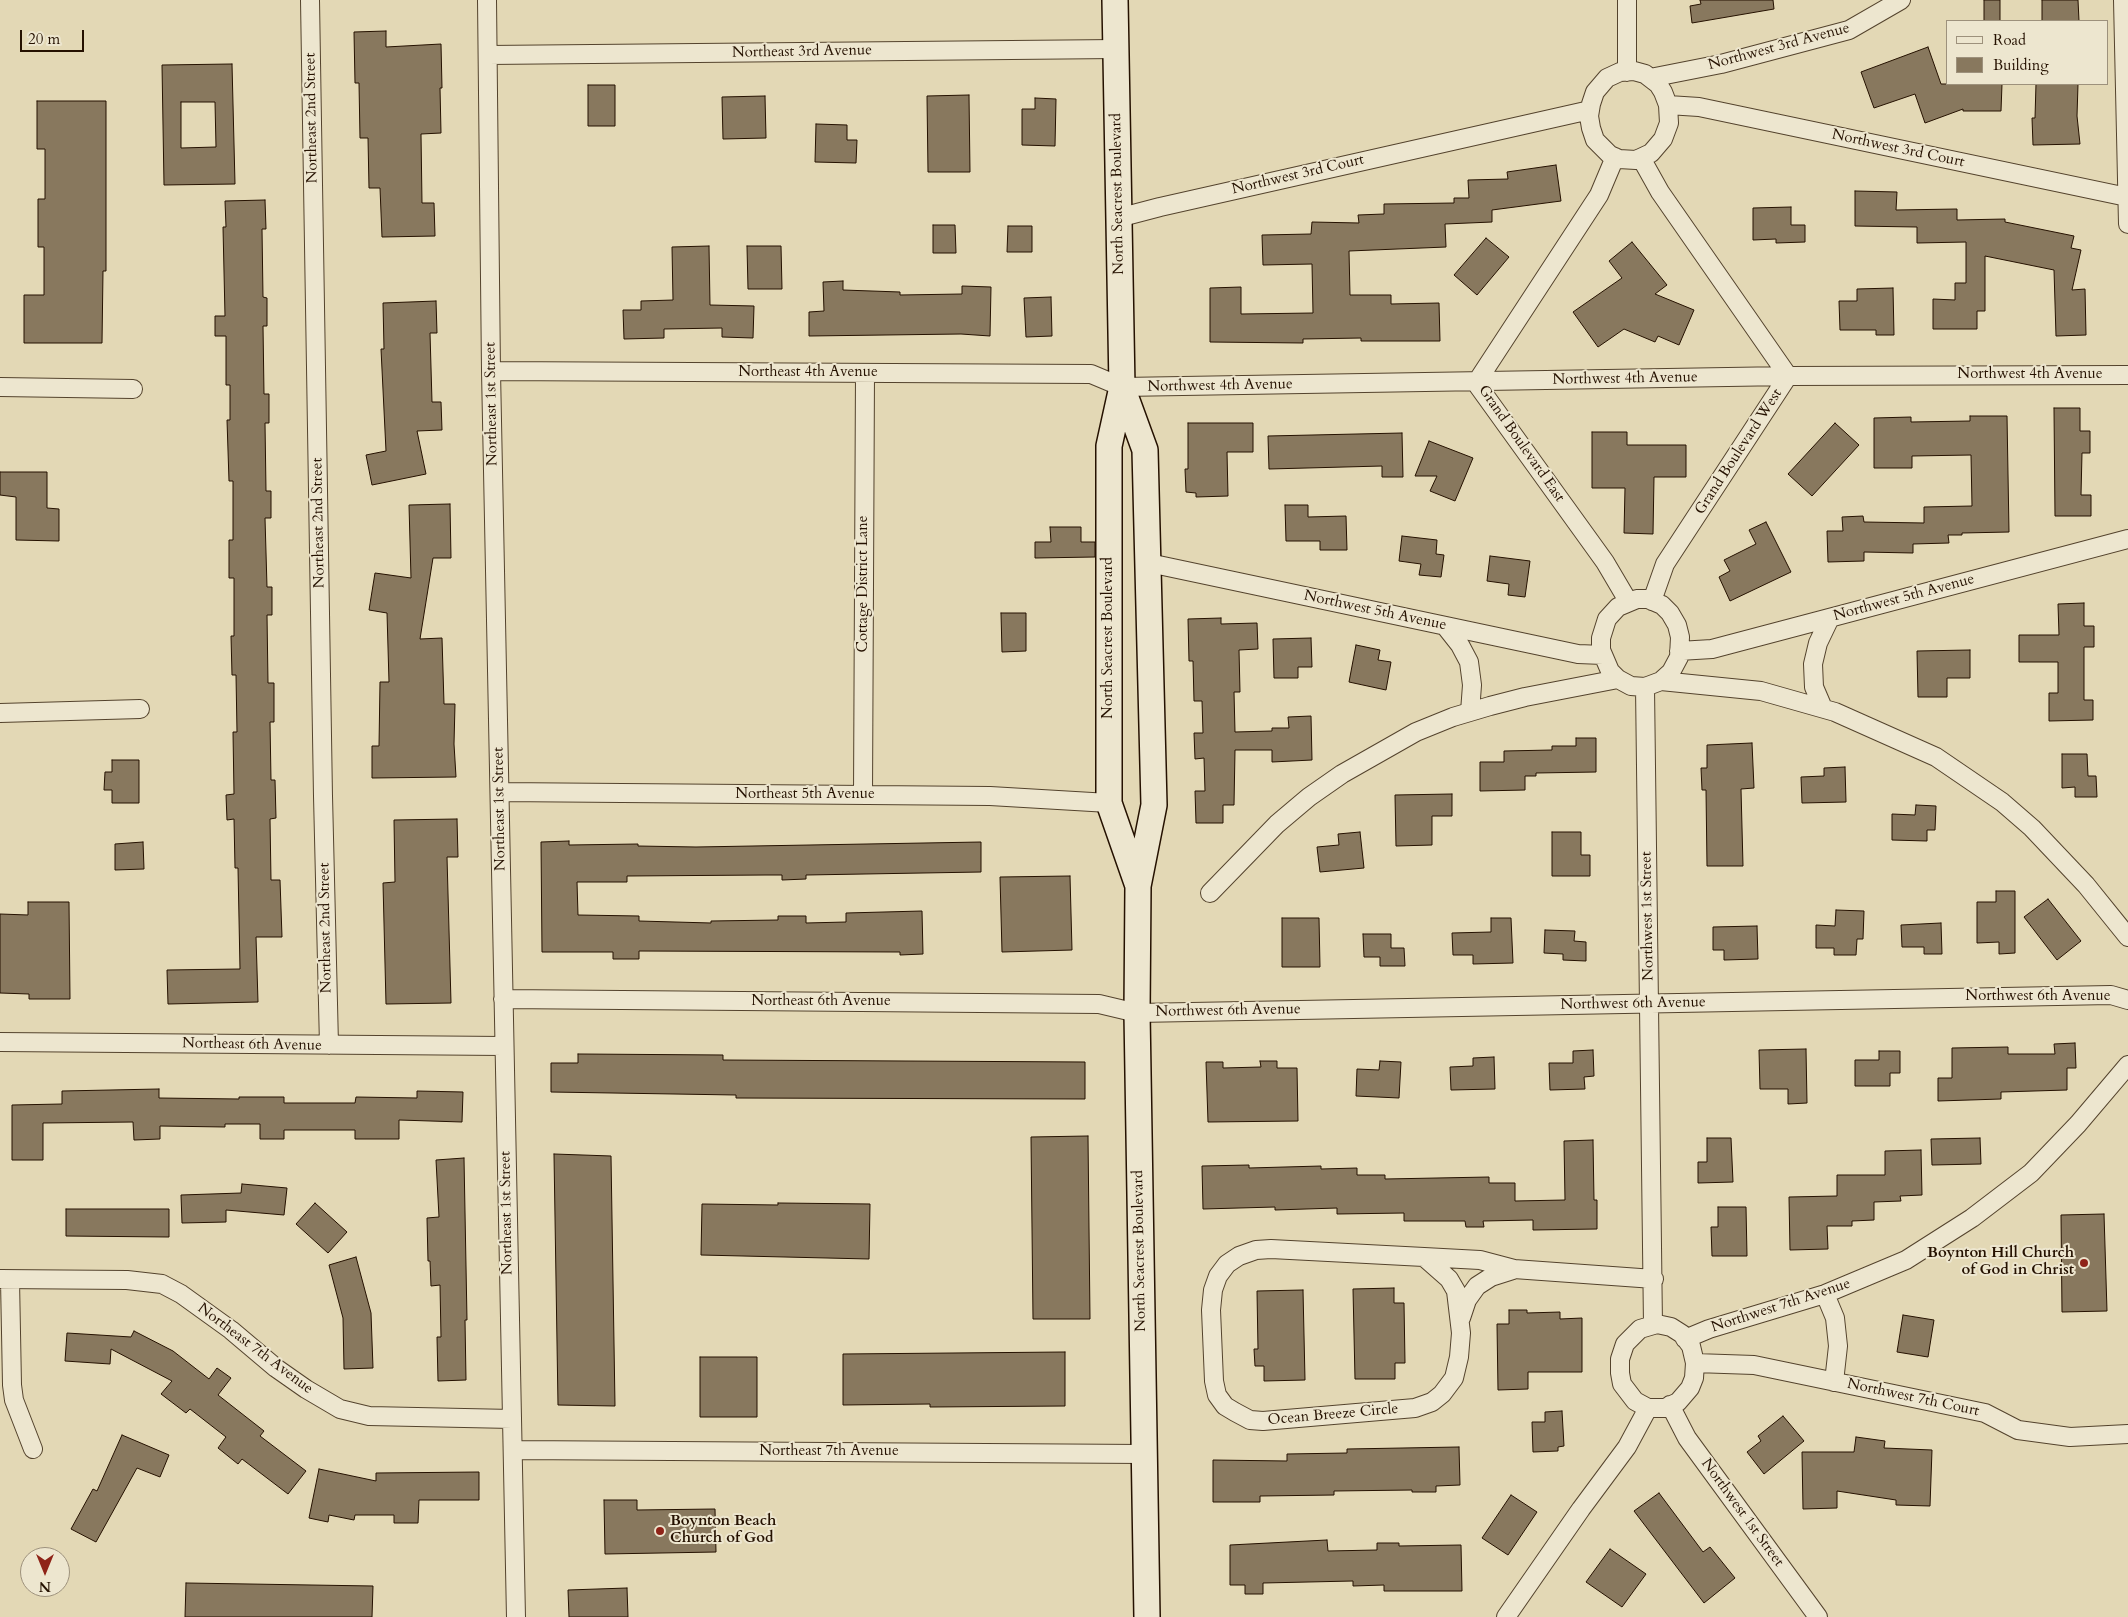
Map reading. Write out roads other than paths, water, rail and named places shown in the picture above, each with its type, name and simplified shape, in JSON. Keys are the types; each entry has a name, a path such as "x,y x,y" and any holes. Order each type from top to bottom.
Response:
{"street":[{"name":"Northeast 2nd Street","path":"310,0 329,1045"},
{"name":"Northeast 1st Street","path":"487,0 491,371 516,1617"},
{"name":"North Seacrest Boulevard","path":"1115,0 1122,387 1108,446 1109,803 1138,886"},
{"path":"1626,0 1627,72"},
{"name":"Northwest 3rd Avenue","path":"1650,78 1721,64 1848,30 1901,0"},
{"path":"2123,0 2128,224"},
{"name":"Northeast 3rd Avenue","path":"488,55 1116,49"},
{"path":"1620,72 1645,74 1650,78 1658,84 1668,105 1669,123 1663,139 1651,153 1636,160 1615,157 1602,149 1591,128 1590,110 1595,92 1607,78 1620,72"},
{"name":"Northwest 3rd Court","path":"1668,105 1699,107 2127,197"},
{"name":"Northwest 3rd Court","path":"1118,218 1160,206 1590,110"},
{"name":"Grand Boulevard East","path":"1615,157 1599,195 1476,382 1605,562 1628,601"},
{"name":"Grand Boulevard West","path":"1641,158 1660,192 1788,376 1665,564 1652,601"},
{"name":"Northeast 4th Avenue","path":"491,371 1091,374 1122,387"},
{"name":"Cottage District Lane","path":"863,795 865,373"},
{"name":"Northwest 4th Avenue","path":"1122,387 1788,376 2128,375"},
{"path":"0,387 133,389"},
{"name":"North Seacrest Boulevard","path":"1122,387 1146,450 1154,806 1138,886 1137,1013 1147,1617"},
{"name":"Northwest 5th Avenue","path":"1679,650 1712,649 2128,539"},
{"name":"Northwest 5th Avenue","path":"1149,563 1578,654 1603,655"},
{"path":"1653,684 1671,672 1678,657 1680,637 1677,624 1662,605 1637,598 1618,607 1607,619 1601,638 1603,655 1610,671 1618,679 1632,686 1653,684 1761,691 1835,712 1936,757 2002,802 2032,828 2065,861 2128,937"},
{"path":"1823,708 1814,687 1813,664 1818,643 1830,618"},
{"path":"1445,626 1460,645 1469,662 1472,685 1470,712"},
{"path":"1210,893 1277,824 1309,797 1342,774 1416,732 1470,712 1525,696 1618,679"},
{"name":"Northwest 1st Street","path":"1653,684 1650,1004 1653,1325"},
{"path":"0,713 140,709"},
{"name":"Northeast 5th Avenue","path":"500,792 990,796 1109,803"},
{"name":"Northwest 6th Avenue","path":"1137,1013 2111,995 2128,1000"},
{"name":"Northeast 6th Avenue","path":"503,999 1099,1004 1137,1013"},
{"name":"Northeast 6th Avenue","path":"0,1042 504,1046"},
{"name":"Northwest 7th Avenue","path":"1685,1339 1708,1329 1826,1294 1906,1260 1987,1207 2032,1173 2078,1124 2128,1065"},
{"name":"Ocean Breeze Circle","path":"1424,1257 1450,1279 1456,1291 1461,1333 1459,1357 1454,1378 1442,1394 1432,1402 1415,1408 1263,1421 1250,1420 1225,1406 1217,1394 1214,1381 1211,1310 1213,1290 1218,1276 1227,1264 1239,1256 1256,1250 1271,1249 1424,1257 1480,1260 1514,1270 1654,1279"},
{"name":"Ocean Breeze Circle","path":"1460,1319 1468,1300 1477,1286 1490,1277 1514,1270"},
{"path":"5,1280 14,1400 33,1449"},
{"name":"Northeast 7th Avenue","path":"5,1280 127,1280 162,1284 181,1294 231,1330 276,1368 340,1409 369,1416 512,1419"},
{"path":"1826,1294 1835,1318 1837,1336 1834,1382"},
{"path":"1657,1324 1671,1327 1685,1339 1690,1346 1695,1363 1694,1378 1690,1388 1678,1402 1665,1408 1648,1408 1635,1401 1626,1391 1620,1373 1620,1359 1625,1344 1632,1334 1640,1329 1657,1324"},
{"name":"Northwest 7th Court","path":"1695,1363 1754,1365 1985,1413 2018,1430 2070,1437 2128,1434"},
{"name":"Northwest 1st Street","path":"1670,1405 1687,1438 1818,1617"},
{"path":"1506,1617 1581,1509 1627,1447 1648,1408"},
{"name":"Northeast 7th Avenue","path":"514,1450 1143,1454"}],"place":[{"name":"Boynton Hill Church of God in Christ","path":"2084,1263"},
{"name":"Boynton Beach Church of God","path":"660,1531"}]}
